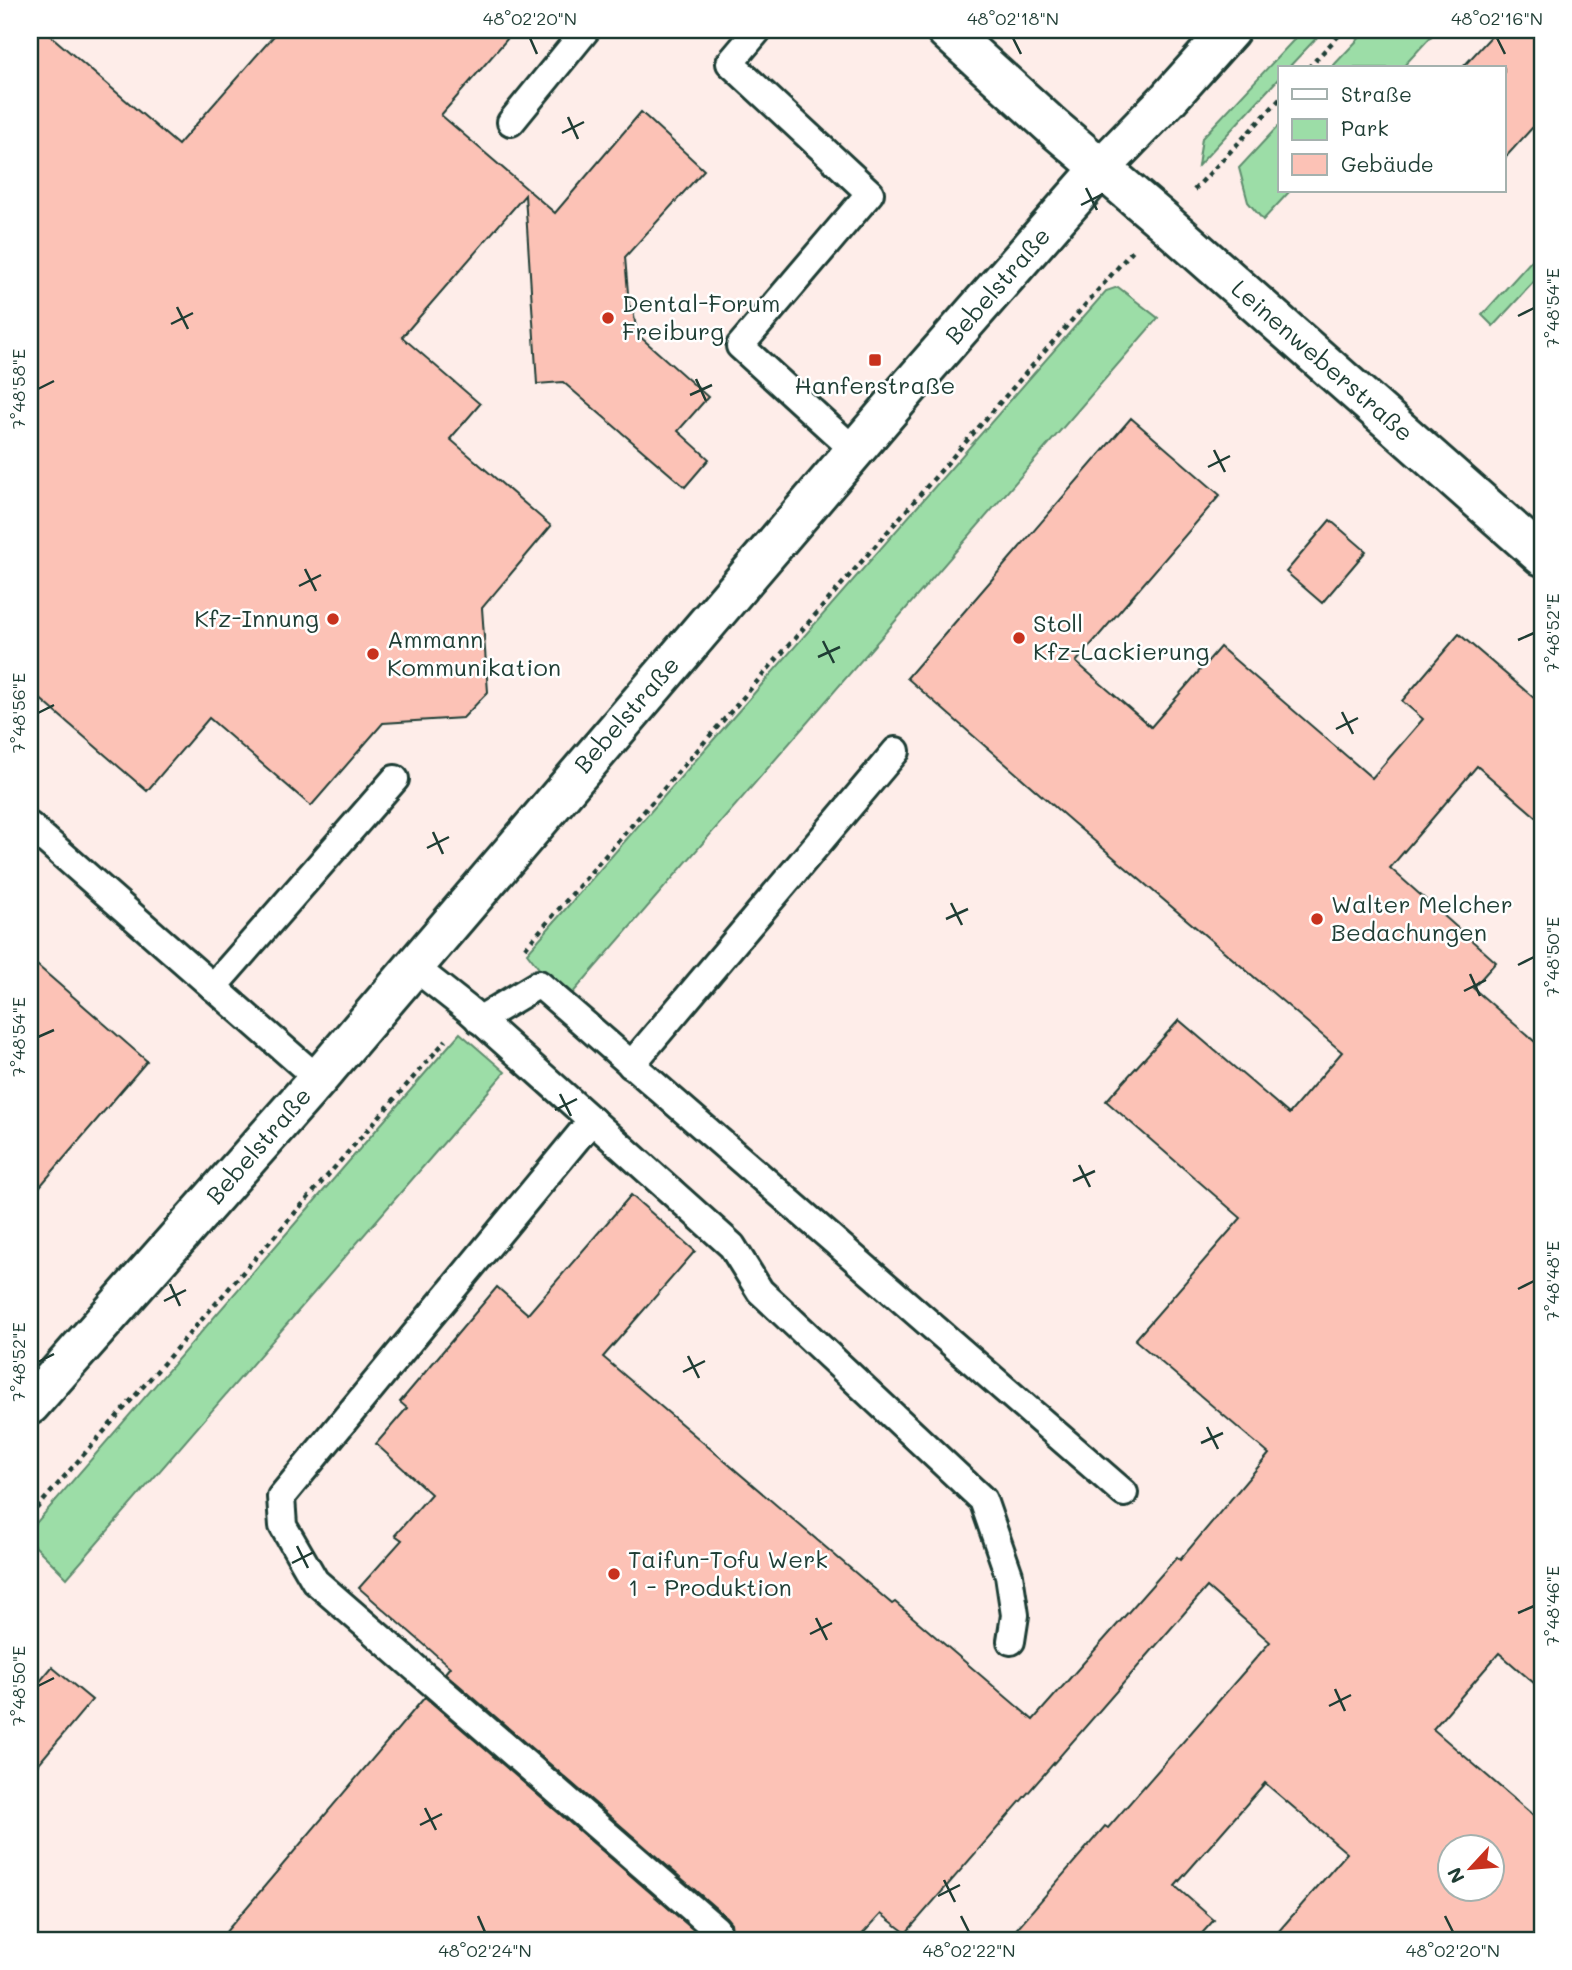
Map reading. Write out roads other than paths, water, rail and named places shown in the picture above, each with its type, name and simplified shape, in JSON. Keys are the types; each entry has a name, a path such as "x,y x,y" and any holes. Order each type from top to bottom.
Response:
{"street":[{"path":"946,30 1100,169"},
{"name":"Bebelstraße","path":"30,1405 318,1079 855,450 1100,169 1230,30"},
{"name":"Leinenweberstraße","path":"1100,169 1162,220 1542,555"}],"lane":[{"path":"511,122 586,30"},
{"path":"758,30 730,63 870,194 740,346 855,450"},
{"path":"631,1065 896,751"},
{"path":"213,987 395,779"},
{"path":"30,826 318,1079"},
{"path":"413,966 475,1016 732,1246 760,1291 983,1500 1009,1575 1015,1615 1011,1641"},
{"path":"475,1016 539,984 1124,1493"},
{"path":"592,1120 281,1497 284,1526 315,1581 716,1929"}],"place":[{"name":"Dental-Forum Freiburg","path":"608,318"},
{"name":"Hanferstraße","path":"875,360"},
{"name":"Kfz-Innung","path":"333,619"},
{"name":"Stoll Kfz-Lackierung","path":"1019,638"},
{"name":"Ammann Kommunikation","path":"373,654"},
{"name":"Walter Melcher Bedachungen","path":"1317,919"},
{"name":"Taifun-Tofu Werk 1 - Produktion","path":"614,1574"}]}
